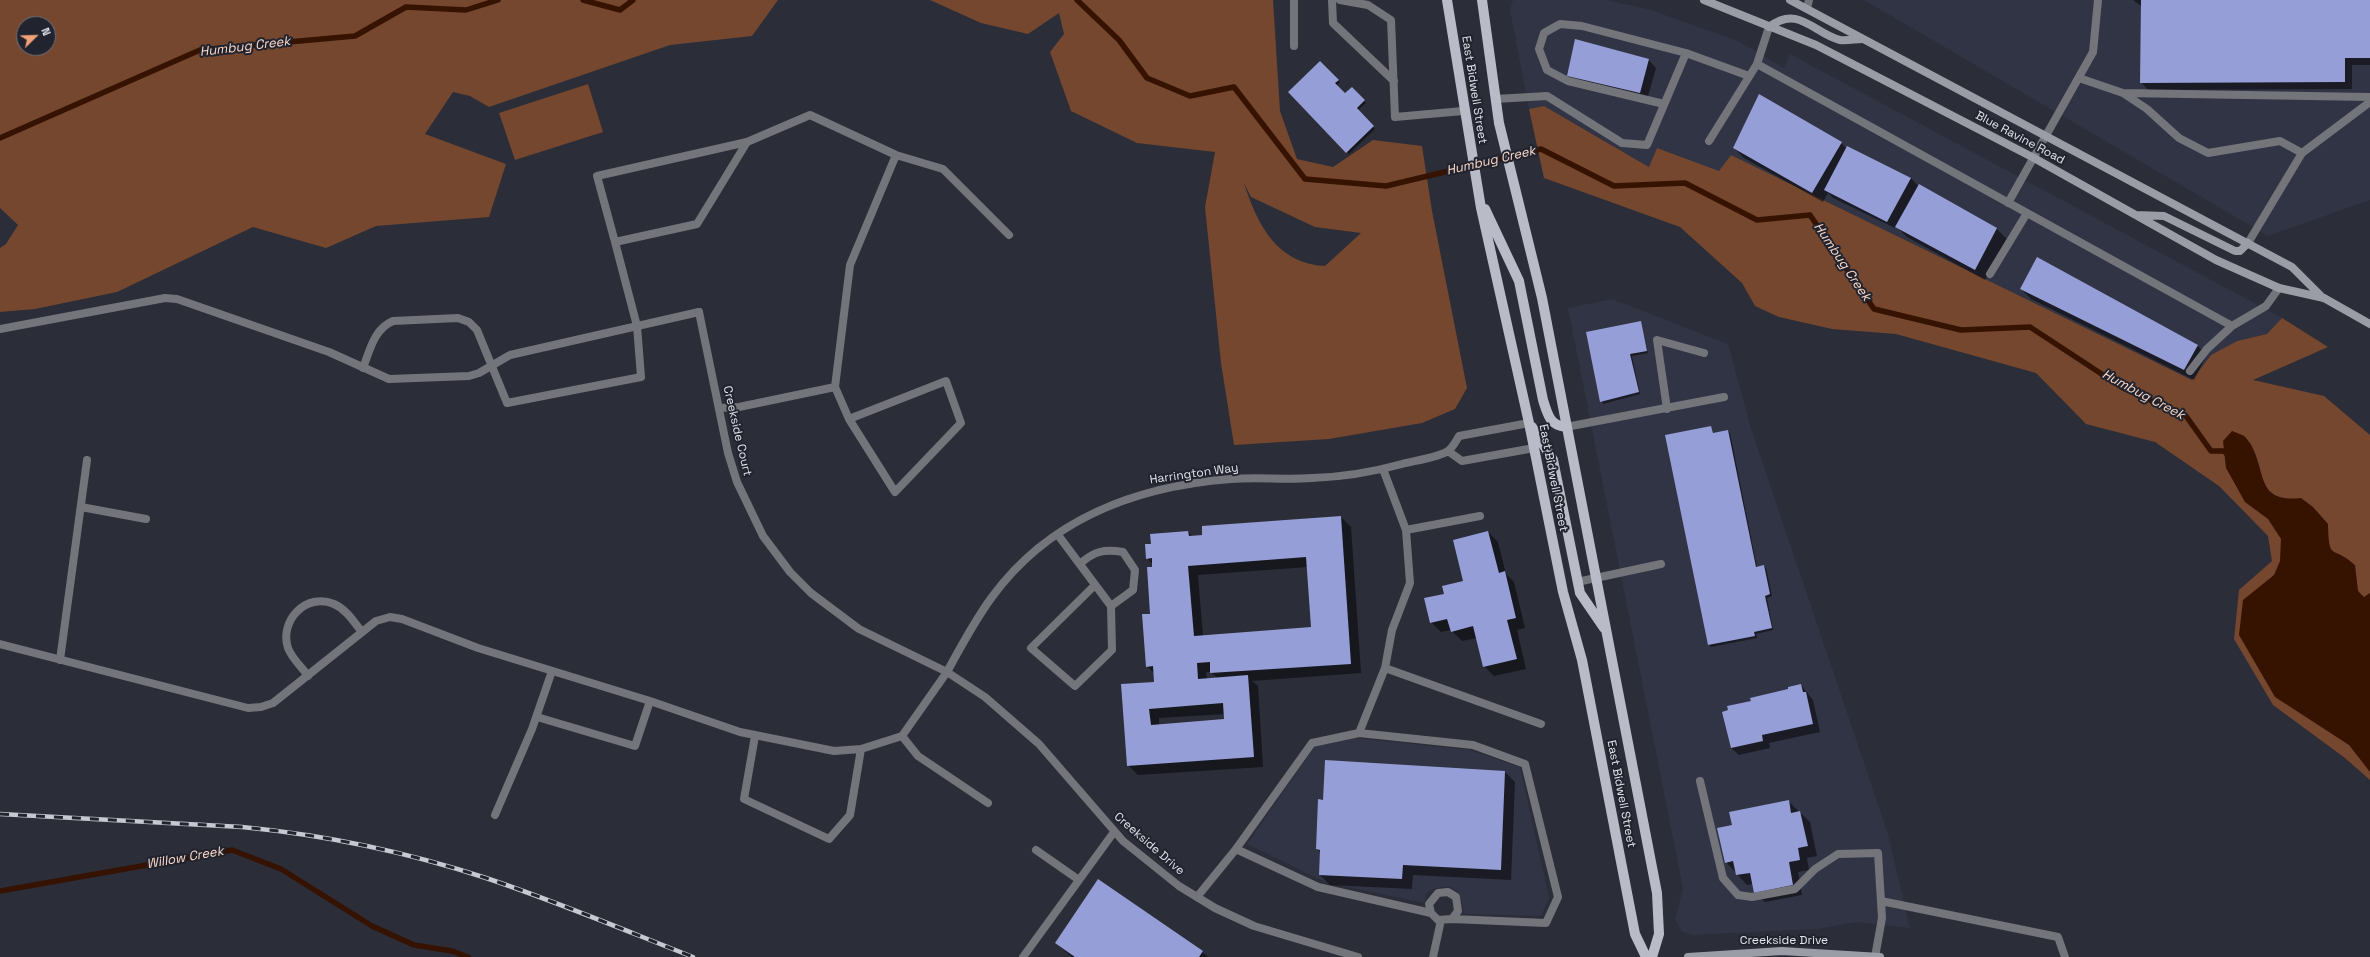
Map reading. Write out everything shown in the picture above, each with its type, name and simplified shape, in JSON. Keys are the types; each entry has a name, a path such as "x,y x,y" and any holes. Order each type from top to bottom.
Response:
{"main road":[{"name":"East Bidwell Street","path":"1447,0 1465,121 1479,198 1529,423 1563,592 1582,660 1635,934 1646,957"},
{"name":"East Bidwell Street","path":"1482,0 1499,123 1518,206 1542,298 1658,893 1659,934 1652,957"},
{"name":"Blue Ravine Road","path":"1704,0 1816,45 2034,158 2216,260 2279,288 2324,298"},
{"name":"Blue Ravine Road","path":"1790,0 2292,267 2324,298 2370,324"},
{"path":"1769,27 1778,20 1802,20 1840,40 1863,38"},
{"path":"1479,198 1502,241 1519,281 1543,400 1549,419 1556,426 1566,427"},
{"path":"2134,215 2164,216 2235,251 2240,251 2248,243"},
{"path":"1529,423 1553,460 1580,593 1607,633"},
{"name":"Creekside Drive","path":"1688,957 1782,951 1877,956"}],"street":[{"path":"1294,0 1294,46"},
{"path":"1332,0 1333,23 1394,81"},
{"path":"1340,0 1368,5 1392,20 1395,117 1464,111"},
{"path":"1807,8 1809,0"},
{"path":"2008,203 2093,52 2098,0"},
{"path":"1664,104 1568,81 1547,70 1539,49 1544,33 1560,24 1582,26 1686,53 1749,76"},
{"path":"1709,141 1757,64 1769,27"},
{"path":"1495,99 1547,96 1622,143 1647,145 1686,53"},
{"path":"1757,64 2232,326"},
{"path":"2079,78 2122,93 2147,109 2178,138 2208,153 2280,141 2302,153"},
{"path":"2122,93 2370,97"},
{"path":"2248,243 2302,153 2370,102"},
{"path":"363,368 374,338 386,324 393,321 458,318 469,322 477,330 507,403 641,378 637,326 597,176 747,142 810,115 896,155 943,169 1009,236"},
{"path":"615,242 697,224 747,142"},
{"path":"849,419 946,381 961,423 895,492 849,419 835,387 850,264 896,155"},
{"path":"1990,274 2027,214"},
{"path":"2190,371 2207,349 2232,326 2266,306 2279,288"},
{"path":"0,329 165,298 177,299 329,352 389,380 469,376 479,373 510,355 637,326"},
{"name":"Creekside Court","path":"637,326 699,312 728,453 740,489 763,536 790,572 811,593 859,629 946,672"},
{"path":"1667,409 1657,340 1704,353"},
{"path":"719,408 739,407 835,387"},
{"path":"1566,427 1724,397"},
{"path":"1529,423 1459,436 1448,451 1462,461 1534,448"},
{"name":"Harrington Way","path":"902,736 946,672 973,625 997,590 1033,552 1058,534 1096,511 1123,499 1167,488 1231,479 1313,478 1356,474 1383,469 1448,451"},
{"path":"60,660 87,460"},
{"path":"1359,733 1385,668 1392,630 1410,583 1406,530 1383,469"},
{"path":"81,507 146,519"},
{"path":"1406,530 1480,516"},
{"path":"1058,534 1112,606 1112,650 1075,686 1031,648 1095,585"},
{"path":"1080,564 1091,554 1110,550 1123,552 1135,570 1133,590 1112,606"},
{"path":"1577,582 1661,564"},
{"path":"308,676 292,655 286,637 288,626 293,616 301,608 311,602 322,601 334,604 344,610 362,632"},
{"path":"0,644 248,708 261,707 274,703 376,621 390,617 402,619 446,638 650,701 755,736 834,751 860,749 902,736 918,756 988,803"},
{"path":"1385,668 1541,724"},
{"path":"495,815 537,716 552,670"},
{"name":"Creekside Drive","path":"946,672 985,697 1019,724 1039,744 1114,832 1155,869 1197,897 1254,926 1358,957"},
{"path":"537,716 635,746 650,701"},
{"path":"1197,897 1236,849 1312,743 1359,733 1473,746 1525,764 1558,897 1546,923 1452,919 1441,920 1431,913 1318,887 1236,849"},
{"path":"755,736 744,799 829,839 850,815 860,749"},
{"path":"1700,781 1723,878 1738,894 1752,897 1795,889 1815,869 1838,854 1878,853 1882,918 1877,956"},
{"path":"1023,957 1114,832"},
{"path":"1036,850 1079,880"},
{"path":"1431,913 1429,904 1431,899 1438,892 1448,892 1458,902 1458,911 1452,919"},
{"path":"1881,901 2058,937 2065,957"},
{"path":"1434,957 1441,920"}],"shaded area":[{"path":"0,0 778,0 752,36 670,45 489,107 470,96 453,92 425,134 506,164 489,217 376,226 326,248 253,227 117,292 35,309 0,312 0,248 6,244 18,225 0,208"},
{"path":"930,0 1273,0 1280,111 1297,159 1333,167 1373,140 1422,146 1432,211 1467,388 1455,409 1422,423 1329,439 1234,445 1221,363 1205,207 1215,152 1137,143 1071,111 1050,52 1064,34 1059,13 1028,34 981,23","holes":["1244,183 1251,197 1315,227 1361,233 1325,266 1308,264 1294,258 1282,250 1271,239 1255,213"]},
{"path":"1513,0 1607,0 1651,10 1738,41 1784,68 1790,54 2282,318 2267,334 2237,341 2211,355 2192,380 1731,155 1719,171 1657,148 1650,167 1544,106 1529,109 1510,10"},
{"path":"1864,0 2370,0 2370,200 2268,236"},
{"path":"588,84 603,132 515,160 499,113"},
{"path":"1544,106 1649,167 1657,148 1719,171 1731,155 2192,380 2211,355 2237,341 2267,334 2282,318 2328,347 2253,380 2324,396 2370,435 2370,780 2345,758 2273,705 2234,639 2239,590 2272,561 2268,536 2219,486 2155,442 2086,424 2036,373 1896,334 1832,329 1779,317 1755,306 1742,283 1680,227 1544,178 1529,109"},
{"path":"1612,299 1728,344 1751,428 1888,834 1910,928 1856,922 1818,929 1693,935 1682,932 1675,919 1683,889 1568,308"},
{"path":"2232,431 2246,437 2250,443 2269,490 2276,495 2286,498 2301,498 2313,507 2328,524 2329,544 2331,549 2355,565 2358,591 2364,597 2370,593 2370,772 2349,745 2275,697 2239,635 2243,600 2274,575 2280,561 2281,539 2268,519 2245,502 2226,468 2223,441"},
{"path":"1354,738 1470,750 1520,767 1549,898 1541,916 1464,914 1462,902 1457,891 1449,886 1435,888 1427,892 1424,903 1325,882 1247,844 1315,746"}],"building":[{"path":"2141,0 2370,0 2370,58 2345,58 2345,82 2140,83"},
{"path":"1575,39 1649,59 1640,93 1567,76"},
{"path":"1320,61 1339,80 1335,83 1345,93 1352,87 1365,100 1357,108 1374,126 1346,153 1288,92"},
{"path":"1759,94 1842,142 1812,193 1733,148"},
{"path":"1847,146 1911,178 1887,222 1824,190"},
{"path":"1919,184 1997,228 1975,270 1895,227"},
{"path":"2037,257 2198,345 2184,370 2020,289"},
{"path":"1641,321 1647,351 1630,354 1639,392 1600,402 1586,332"},
{"path":"1711,426 1713,433 1728,430 1756,567 1764,565 1770,594 1765,596 1772,628 1754,632 1755,636 1708,645 1665,435"},
{"path":"1341,516 1351,664 1210,673 1210,662 1197,663 1198,679 1248,675 1254,757 1127,766 1121,684 1154,682 1153,666 1146,667 1142,614 1150,614 1147,567 1152,567 1152,558 1146,559 1145,544 1151,544 1150,534 1188,531 1189,536 1202,535 1202,526","holes":["1306,557 1311,627 1194,636 1188,566","1223,703 1224,719 1151,725 1149,709"]},
{"path":"1488,531 1499,573 1505,571 1516,618 1507,620 1517,659 1483,667 1473,626 1451,632 1447,619 1430,623 1424,598 1444,594 1442,586 1463,581 1453,540"},
{"path":"1801,684 1803,692 1806,692 1813,724 1762,735 1763,741 1731,748 1722,712 1728,710 1727,706 1751,701 1750,698 1788,689 1788,687"},
{"path":"1325,760 1505,771 1501,870 1403,865 1402,879 1319,875 1320,850 1316,849 1318,799 1323,800"},
{"path":"1789,800 1791,813 1800,811 1808,846 1798,848 1800,860 1789,862 1793,885 1754,893 1750,873 1736,875 1733,861 1725,863 1717,828 1732,825 1729,812"},
{"path":"1098,879 1203,951 1199,957 1075,957 1055,943"}],"waterway":[{"name":"Humbug Creek","path":"0,138 200,50 355,36 406,7 466,10 498,0"},
{"name":"Humbug Creek","path":"583,0 620,10 633,0"},
{"name":"Humbug Creek","path":"1077,0 1119,40 1147,78 1190,96 1234,87 1305,179 1386,186 1541,149 1614,186 1685,183 1757,220 1810,215 1874,309 1961,330 2030,327 2123,388 2186,416 2211,451 2224,451 2228,455"},
{"name":"Willow Creek","path":"0,891 232,850 281,869 372,926 414,945 452,951 468,957"}],"railway":[{"path":"0,814 242,827 273,830 366,846 426,860 486,878 564,906 693,957"}]}
